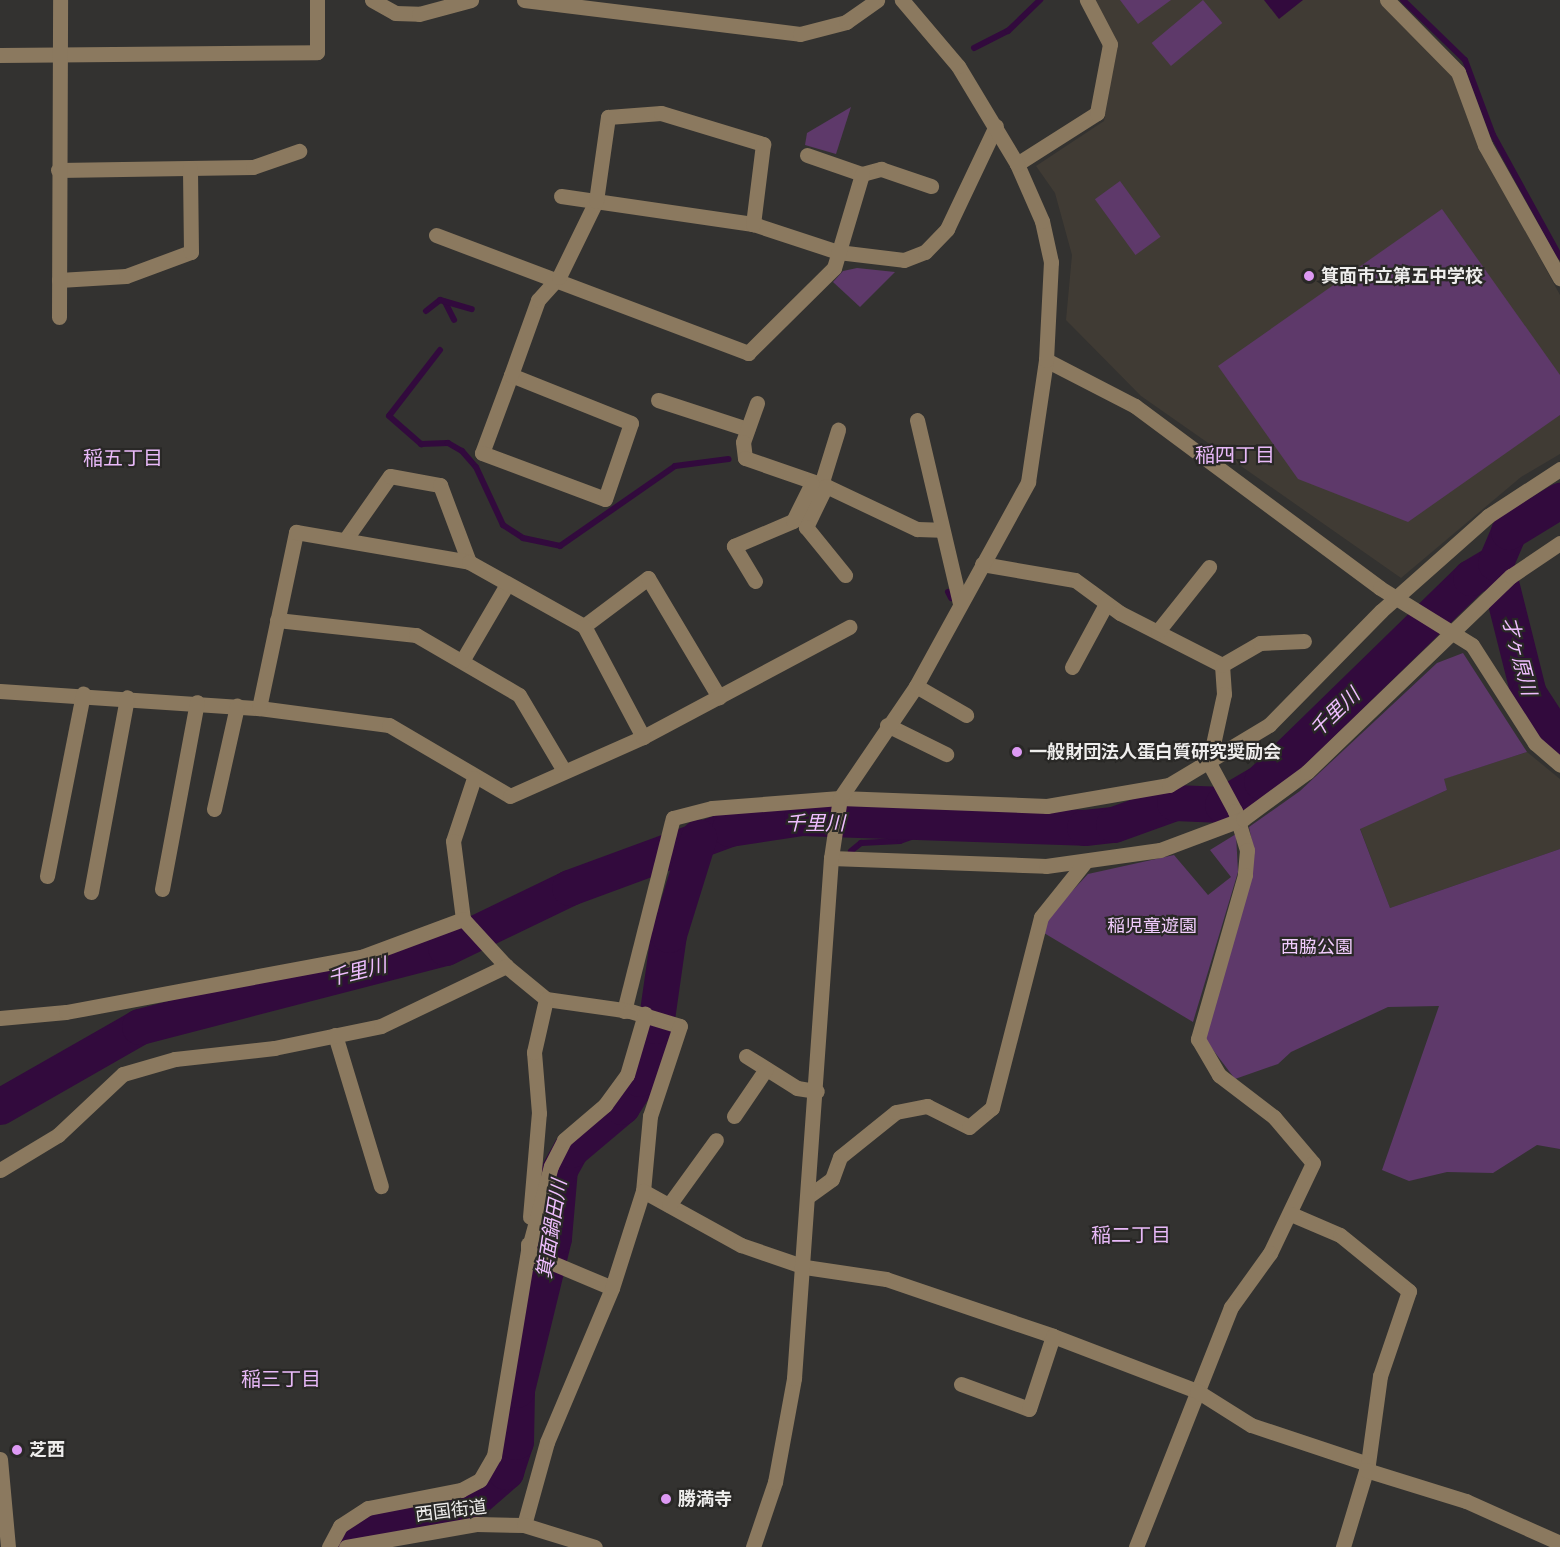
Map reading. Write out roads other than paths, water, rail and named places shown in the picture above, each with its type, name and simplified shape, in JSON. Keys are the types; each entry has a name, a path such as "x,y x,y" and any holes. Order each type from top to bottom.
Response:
{"street":[{"path":"59,317 60,0"},
{"path":"0,55 317,52 317,0"},
{"path":"372,0 395,13 419,14 471,0"},
{"path":"524,0 800,34 846,22 877,0"},
{"path":"753,1547 775,1482 792,1390 805,1268 818,1091 831,856 839,801 887,725 916,686 1028,482 1046,360 1051,262 1042,221 1017,164 996,126 943,44 902,0"},
{"path":"1017,164 1098,113 1110,44 1087,0"},
{"path":"1387,0 1458,72 1485,145 1560,278"},
{"path":"511,375 631,423 605,498 482,453 538,300 559,277 596,201 608,117 661,114 763,144 753,224"},
{"path":"561,196 753,224 838,252 876,261 904,260 925,252 947,229 996,126"},
{"path":"58,170 253,168 299,151"},
{"path":"807,155 862,174 881,169 931,186"},
{"path":"58,280 126,276 190,252 190,168"},
{"path":"436,235 559,277 747,352 834,268 862,174"},
{"path":"1046,360 1140,410 1399,600 1451,630 1476,650 1535,743 1560,765"},
{"path":"658,400 747,429"},
{"path":"757,403 747,429 746,458 820,484 917,529 940,530"},
{"path":"917,420 940,530 960,604"},
{"path":"838,430 806,526 845,575"},
{"path":"624,1011 673,818 712,808 839,801 1047,806 1139,793 1211,767 1269,725 1488,516 1560,470"},
{"path":"345,540 390,476 440,485 469,562"},
{"path":"754,581 734,546 793,521 820,484"},
{"path":"259,708 296,532 469,562 506,586 584,626 643,737"},
{"path":"831,856 984,867 1085,862 1160,850 1237,816 1293,784 1495,590 1511,576 1560,543"},
{"path":"982,564 1075,579 1106,604 1222,664"},
{"path":"1158,631 1209,567"},
{"path":"584,626 648,578 719,697"},
{"path":"462,661 506,586"},
{"path":"1072,667 1106,604"},
{"path":"277,620 416,635 519,695 562,769"},
{"path":"0,691 197,702 389,725 474,778 510,796 562,769 643,737 849,627"},
{"path":"1222,664 1260,643 1304,641"},
{"path":"1136,1547 1231,1307 1291,1214 1313,1163 1310,1154 1275,1117 1219,1075 1198,1039 1245,875 1247,850 1237,816 1211,767 1224,694 1222,664"},
{"path":"916,686 966,715"},
{"path":"47,876 83,694"},
{"path":"91,892 127,697"},
{"path":"162,889 197,702"},
{"path":"214,809 237,706"},
{"path":"887,725 946,754"},
{"path":"474,778 453,841 463,919 506,966 546,999 647,1015 680,1026 650,1116 644,1191 612,1288 548,1443 524,1525"},
{"path":"810,1195 832,1179 840,1157 896,1112 927,1106 969,1127 992,1108 1041,917 1085,862"},
{"path":"0,1018 66,1012 361,957 463,919"},
{"path":"0,1170 58,1135 123,1074 175,1059 381,1026 506,966"},
{"path":"532,1254 539,1113 534,1052 546,999"},
{"path":"329,1547 340,1526 369,1508 461,1490 480,1480 495,1456 532,1254 556,1153 571,1132 605,1105 627,1075 647,1015"},
{"path":"335,1035 381,1186"},
{"path":"746,1056 797,1088 818,1091"},
{"path":"734,1116 766,1069"},
{"path":"669,1205 716,1140"},
{"path":"644,1191 741,1245 805,1268 886,1279 1053,1336 1197,1391 1251,1425 1466,1501 1560,1543"},
{"path":"1291,1214 1340,1234 1409,1291 1380,1376 1367,1467 1343,1547"},
{"path":"532,1254 612,1288"},
{"path":"962,1384 1029,1409 1053,1336"},
{"path":"0,1459 8,1547"},
{"name":"西国街道","path":"346,1547 476,1524 524,1525 595,1547"}],"waterway":[{"path":"974,48 1008,31 1040,0"},
{"path":"1403,0 1465,60 1493,135 1560,257"},
{"path":"426,311 440,300 472,309"},
{"path":"445,302 454,320"},
{"path":"440,350 389,416 421,444 448,443 462,451 476,467 503,525 523,538 560,546 675,466 729,459"},
{"name":"千里川","path":"0,1107 140,1027 446,948 570,888 730,829 802,818 1085,828 1114,825 1175,803 1223,805 1262,782 1471,578 1496,563 1509,532 1560,501"},
{"name":"才ヶ原川","path":"1496,563 1529,694 1560,742"},
{"path":"948,592 951,598"},
{"path":"885,808 885,823"},
{"path":"851,851 861,843 900,841 914,836 919,826"},
{"name":"箕面鍋田川","path":"347,1547 366,1525 474,1500 506,1472 516,1442 517,1390 554,1238 560,1170 571,1150 622,1107 640,1079 656,1026 669,935 699,838"}],"place":[{"name":"箕面市立第五中学校","path":"1309,276"},
{"name":"一般財団法人蛋白質研究奨励会","path":"1017,752"},
{"name":"芝西","path":"17,1450"},
{"name":"勝満寺","path":"666,1499"}],"district":[{"name":"稲四丁目","path":"1235,454"},
{"name":"稲五丁目","path":"123,457"},
{"name":"稲二丁目","path":"1131,1234"},
{"name":"稲三丁目","path":"281,1378"}],"park label":[{"name":"稲児童遊園","path":"1152,926"},
{"name":"西脇公園","path":"1317,947"}]}
